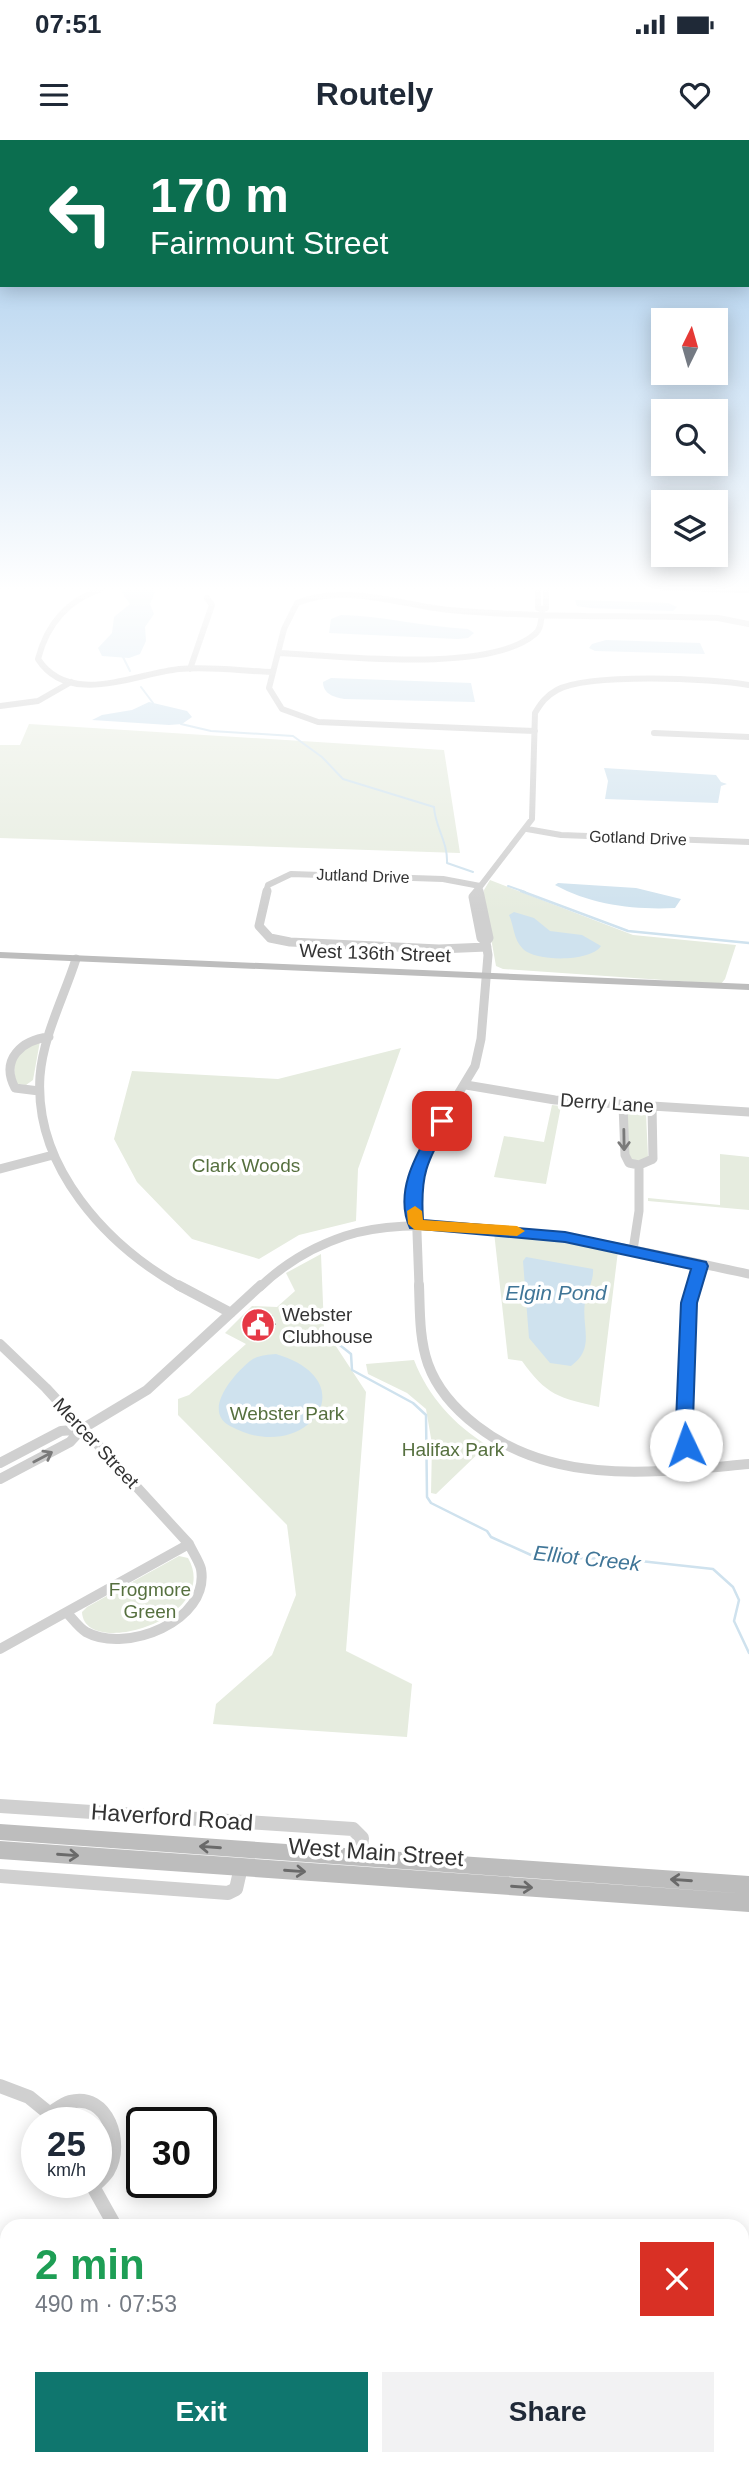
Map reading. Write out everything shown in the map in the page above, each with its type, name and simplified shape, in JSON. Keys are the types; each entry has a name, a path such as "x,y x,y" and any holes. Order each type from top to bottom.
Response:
{"street":[{"path":"0,706 47,698"},
{"path":"272,698 282,709 306,719 343,724 534,731"},
{"path":"546,698 535,713 533,814 527,829 480,888 489,938 486,945 487,975 481,1039 475,1066 433,1133 417,1166 414,1189 415,1224 423,1350 443,1394 470,1421 511,1448 559,1465 623,1473 749,1464"},
{"path":"654,733 749,737"},
{"name":"Gotland Drive","path":"527,829 561,835 749,842"},
{"name":"Jutland Drive","path":"480,888 443,879 291,874 271,882 259,926 275,940 439,949 486,945"},
{"name":"West 136th Street","path":"0,955 749,987"},
{"path":"76,959 49,1037 39,1091 42,1118 53,1155 81,1199 124,1246 173,1283 232,1313"},
{"path":"39,1091 15,1088 9,1081 9,1073 13,1053 18,1046 28,1040 49,1037"},
{"name":"Derry Lane","path":"466,1084 539,1098 749,1112"},
{"path":"623,1105 625,1156 629,1163 639,1165 653,1159 652,1106"},
{"path":"0,1169 53,1155"},
{"path":"633,1250 639,1211 639,1165"},
{"path":"0,1479 71,1442 82,1429 146,1390 181,1363 282,1266 316,1247 367,1231 415,1224 540,1233 749,1274"},
{"path":"694,1468 686,1445 684,1422 689,1303 700,1266"},
{"name":"Mercer Street","path":"0,1344 189,1544"},
{"path":"0,1463 61,1431 82,1429"},
{"path":"0,1649 189,1544 198,1556 201,1584 190,1606 170,1626 144,1637 114,1639 88,1633 76,1627 67,1613"},
{"name":"Haverford Road","path":"0,1806 353,1829 362,1838 360,1858"},
{"name":"West Main Street","path":"0,1832 749,1885"},
{"name":"West Main Street","path":"0,1850 749,1903"},
{"path":"0,1876 228,1893 236,1889 241,1867"},
{"path":"0,2086 29,2097 42,2107"},
{"path":"62,2107 65,2102 88,2102 94,2107"},
{"path":"112,2126 116,2139 112,2164"},
{"path":"97,2198 110,2219"}],"green space":[{"path":"29,724 444,750 460,853 0,838 0,745 20,745"},
{"path":"490,880 633,935 736,945 725,979 721,984 503,969 496,966 484,899 484,890"},
{"path":"40,1041 33,1080 26,1085 15,1084 14,1060 17,1050"},
{"name":"Clark Woods","path":"401,1048 358,1169 356,1221 299,1235 259,1259 192,1239 137,1182 114,1139 132,1071 278,1079"},
{"path":"552,1105 561,1106 546,1184 494,1177 504,1136 544,1142"},
{"path":"640,1109 646,1114 648,1157 641,1162 628,1158 627,1110"},
{"path":"720,1154 749,1157 749,1210 648,1201 648,1198 720,1205"},
{"path":"494,1232 618,1251 599,1407 554,1393 539,1381 522,1361 508,1359"},
{"name":"Webster Park","path":"321,1254 324,1328 366,1392 346,1651 412,1684 407,1737 213,1724 216,1704 272,1655 296,1595 287,1525 178,1415 178,1399 189,1395 246,1344 225,1333 252,1306 277,1307 295,1291 286,1273"},
{"name":"Halifax Park","path":"414,1360 427,1386 443,1408 487,1445 436,1494 431,1493 432,1444 426,1409 407,1393 368,1374 366,1364"},
{"name":"Frogmore Green","path":"179,1556 188,1558 194,1580 186,1599 170,1615 149,1626 126,1632 104,1632 89,1626 82,1612 87,1607"}],"water":[{"path":"338,698 474,698 475,702"},
{"path":"149,702 187,711 192,717 182,724 169,725 92,720 102,715 132,710"},
{"path":"604,768 716,775 721,782 727,784 721,786 718,803 605,799 608,781"},
{"path":"558,883 636,888 681,899 675,908 629,907 583,897 555,885"},
{"path":"514,912 534,918 550,931 582,935 601,946 586,955 575,957 551,958 530,953 523,949 515,936 509,915"},
{"name":"Elgin Pond","path":"526,1257 593,1269 584,1311 585,1344 579,1359 571,1366 550,1363 529,1338 523,1261"},
{"path":"276,1354 304,1367 319,1383 322,1400 316,1416 302,1429 282,1436 257,1436 230,1426 222,1419 219,1411 223,1393 243,1367 253,1359"}],"building":[{"name":"Webster Clubhouse","path":"259,1311 273,1316 269,1320 276,1324 264,1337 241,1327"}],"waterway":[{"path":"149,698 153,703"},
{"path":"181,724 211,731 293,736 322,757 343,779 434,807 446,848 447,863 473,872"},
{"path":"508,886 525,892"},
{"path":"521,891 628,931 749,943"},
{"name":"Elliot Creek","path":"326,1334 351,1354 352,1370 413,1403 426,1415 427,1497 431,1503 487,1531 491,1537 531,1555 562,1553 572,1558 622,1559 713,1569 733,1587 739,1600 734,1621 749,1653"}],"slow traffic":[{"path":"415,1211 415,1224 517,1231"}],"place":[{"name":"Webster Clubhouse","path":"258,1325"}],"route":[{"path":"442,1121 417,1166 414,1189 415,1224 540,1233 633,1250 700,1266 689,1303 684,1422 686,1445"}]}
